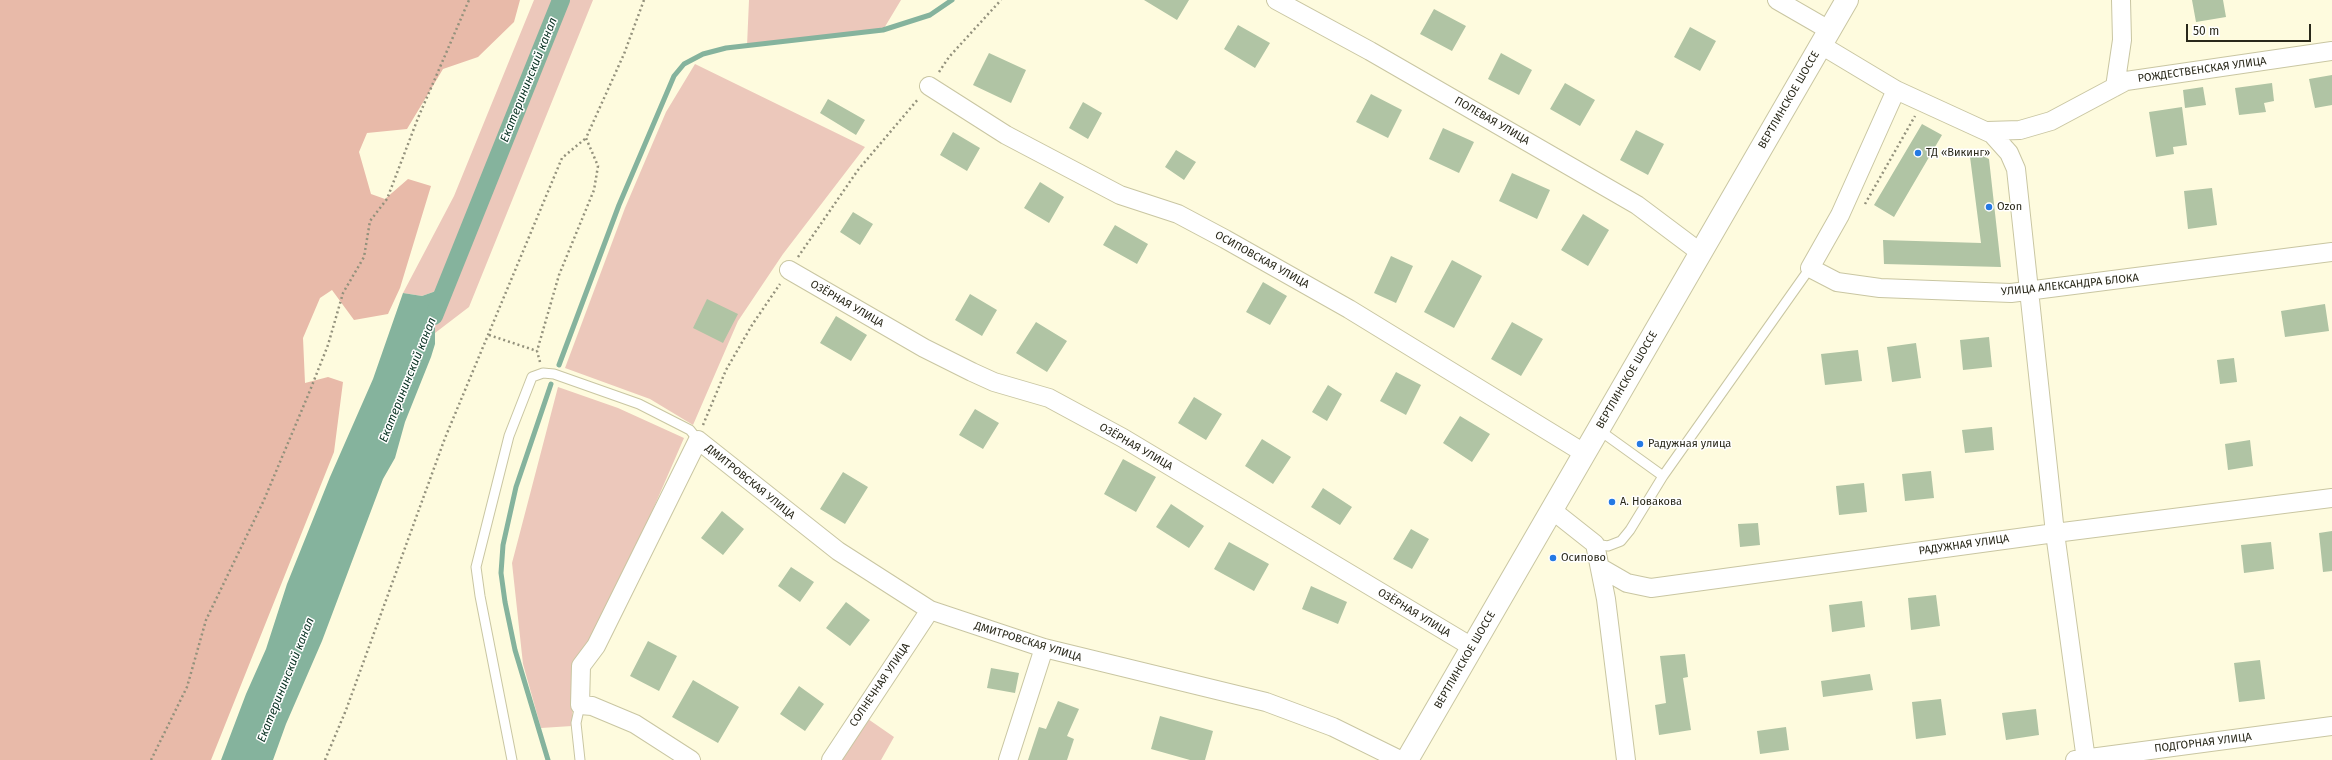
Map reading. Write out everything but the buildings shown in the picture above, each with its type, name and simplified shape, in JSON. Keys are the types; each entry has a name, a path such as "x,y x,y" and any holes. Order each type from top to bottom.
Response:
{"main road":[{"name":"ВЕРТЛИНСКОЕ ШОССЕ","path":"1407,760 1847,0"}],"street":[{"name":"ПОЛЕВАЯ УЛИЦА","path":"1276,0 1370,51 1637,205 1701,253"},
{"path":"1777,0 1825,38 1896,90 1986,131 2005,148 2016,168 2055,533 2082,759"},
{"path":"2116,87 2122,40 2121,0"},
{"name":"РОЖДЕСТВЕНСКАЯ УЛИЦА","path":"1986,131 2020,130 2051,121 2126,81 2156,75 2332,50"},
{"name":"ОСИПОВСКАЯ УЛИЦА","path":"929,86 1006,135 1113,192 1178,214 1225,239 1349,309 1584,453"},
{"path":"1810,268 1840,215 1896,90"},
{"name":"УЛИЦА АЛЕКСАНДРА БЛОКА","path":"1810,268 1837,282 1880,288 2011,293 2332,252"},
{"name":"ОЗЁРНАЯ УЛИЦА","path":"789,270 924,348 994,382 1049,398 1123,438 1472,648"},
{"path":"691,760 635,724 592,706 580,705 581,666 596,646 698,440"},
{"name":"ДМИТРОВСКАЯ УЛИЦА","path":"698,440 838,551 930,610 1044,648 1266,702 1333,727 1400,760"},
{"name":"РАДУЖНАЯ УЛИЦА","path":"1601,568 1627,584 1651,588 2055,533 2332,498"},
{"path":"1552,510 1595,544 1601,568 1626,760"},
{"name":"СОЛНЕЧНАЯ УЛИЦА","path":"831,760 930,610"},
{"path":"1008,760 1044,648"},
{"name":"ПОДГОРНАЯ УЛИЦА","path":"2082,759 2332,726"}],"lane":[{"path":"1595,544 1608,546 1621,541 1630,530 1663,476 1810,268"},
{"path":"512,760 480,596 476,567 509,436 524,393 532,377 543,372 554,374 639,404 690,430 698,440"},
{"path":"1598,430 1636,454 1663,476"},
{"path":"580,705 576,723 580,760"}],"path":[{"path":"151,760 187,687 206,620 264,500 309,393 328,345 343,293 364,257 370,221 387,198 418,118 469,0"},
{"path":"325,760 346,710 445,438 562,158 586,138 624,54 644,0"},
{"path":"698,440 712,398 726,370 752,325 789,270 858,170 929,86 949,57 1001,0"},
{"path":"1864,207 1924,102"},
{"path":"543,372 537,351 559,275 594,190 598,166 586,138"},
{"path":"488,335 537,351"}],"shaded area":[{"path":"0,0 520,0 514,22 478,57 443,69 407,129 367,133 359,152 371,194 385,199 408,179 431,186 400,288 388,314 354,320 332,290 320,298 303,338 305,383 328,377 343,382 334,452 211,760 0,760"},
{"path":"534,0 593,0 469,307 435,333 435,316 445,300 436,291 422,296 403,293 454,196"},
{"path":"749,0 901,0 883,30 747,46"},
{"path":"695,64 865,147 783,254 738,321 693,425 650,399 565,368 625,208 666,112"},
{"path":"558,387 618,408 684,438 644,530 592,635 575,663 572,726 541,728 523,664 512,563"},
{"path":"868,719 894,737 881,760 842,760"}],"water":[{"path":"436,291 444,295 445,300 435,316 435,344 431,357 405,422 395,458 383,479 322,641 286,724 273,760 221,760 246,694 266,649 287,584 330,477 373,379 403,293 422,296"}],"waterway":[{"name":"Екатерининский канал","path":"434,316 561,0"},
{"path":"559,365 619,205 674,76 684,64 703,54 726,48 883,30 930,15 952,0"},
{"path":"548,760 515,650 505,602 501,573 503,545 516,487 551,384"}],"place":[{"name":"ТД «Викинг»","path":"1918,153"},
{"name":"Ozon","path":"1989,207"},
{"name":"Радужная улица","path":"1640,444"},
{"name":"А. Новакова","path":"1612,502"},
{"name":"Осипово","path":"1553,558"}]}
